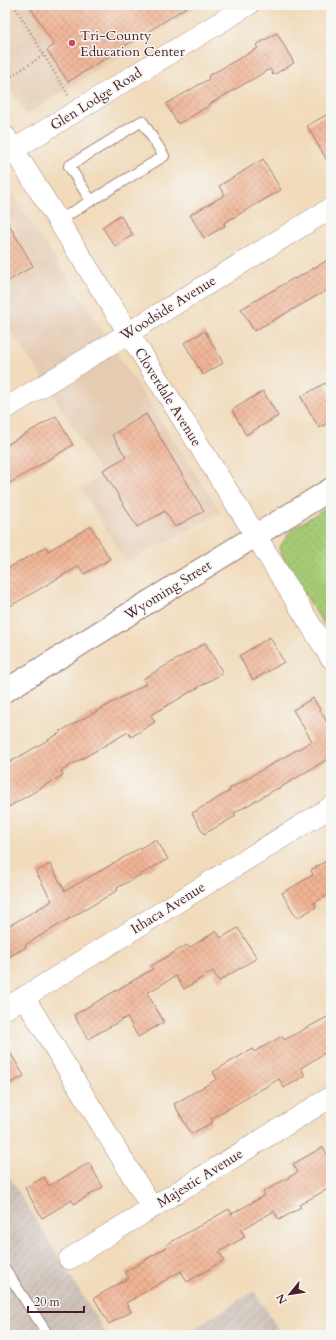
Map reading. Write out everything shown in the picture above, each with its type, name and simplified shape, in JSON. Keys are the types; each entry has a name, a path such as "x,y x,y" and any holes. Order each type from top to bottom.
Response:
{"street":[{"name":"Glen Lodge Road","path":"8,147 248,5"},
{"name":"Cloverdale Avenue","path":"8,147 58,221 331,658"},
{"name":"Woodside Avenue","path":"5,409 331,208"},
{"name":"Wyoming Street","path":"5,691 331,489"},
{"name":"Ithaca Avenue","path":"5,1009 331,808"},
{"path":"24,998 152,1208"},
{"name":"Majestic Avenue","path":"69,1259 331,1097"}],"lane":[{"path":"58,221 91,201 164,156 142,121 69,166 91,201"},
{"path":"5,1269 48,1335"}],"path":[{"path":"14,5 68,95"},
{"path":"5,80 44,55"}],"shaded area":[{"name":"Tri-County Education Center","path":"5,5 200,5 26,115 5,82"},
{"path":"5,182 221,513 126,562 81,488 102,475 34,365 5,324"},
{"path":"5,1170 107,1335 5,1335"},
{"path":"254,1291 282,1335 184,1335"}],"green space":[{"path":"331,505 331,636 283,559 280,547 292,529"}],"building":[{"path":"29,5 190,5 68,82 47,50 54,45"},
{"path":"277,33 294,63 273,75 270,69 178,124 166,104 209,79 208,76 258,48 256,45"},
{"path":"326,115 331,123 331,167 307,126"},
{"path":"263,159 281,190 224,223 225,226 204,238 190,215 225,195 219,186"},
{"path":"120,215 133,235 115,246 102,227"},
{"path":"5,218 33,266 5,283"},
{"path":"331,258 331,288 254,331 241,309"},
{"path":"205,331 223,363 203,375 184,343"},
{"path":"325,383 331,394 331,421 319,428 301,397"},
{"path":"263,391 278,416 246,435 232,410"},
{"path":"146,414 204,511 175,527 165,511 137,527 103,470 126,457 112,435"},
{"path":"56,416 73,445 5,486 5,446"},
{"path":"91,526 110,559 84,574 79,566 5,609 5,570 46,547 48,551"},
{"path":"270,637 284,662 253,680 239,656"},
{"path":"205,643 223,673 151,715 155,722 131,737 128,732 61,771 63,775 5,809 5,765 60,733 59,732 146,684 143,679"},
{"path":"313,698 331,729 331,757 278,789 234,813 236,816 204,834 192,813 230,791 229,789 312,741 293,710"},
{"path":"156,839 168,859 117,888 118,890 25,945 26,947 5,959 5,928 52,901 36,872 50,864 65,891"},
{"path":"331,858 331,894 314,903 316,907 297,918 282,893 313,875 311,870"},
{"path":"238,928 257,958 219,981 213,971 184,989 176,976 147,993 164,1022 138,1037 127,1017 88,1039 74,1015 153,969 151,966 187,945 189,948 216,931 221,938"},
{"path":"331,1015 331,1049 301,1068 305,1076 284,1088 279,1079 211,1119 213,1122 191,1134 174,1104 217,1079 213,1072 252,1049 254,1052 282,1036 284,1040"},
{"path":"5,1044 24,1076 5,1086"},
{"path":"323,1147 331,1161 331,1187 299,1205 301,1207 279,1220 274,1211 241,1230 245,1237 219,1252 224,1260 187,1282 181,1271 126,1303 131,1312 109,1324 94,1298 129,1278 125,1272 167,1247 166,1245 229,1209 232,1214 265,1195 263,1192 298,1172 293,1164"},
{"path":"89,1163 103,1187 74,1204 72,1200 42,1218 25,1188 44,1177 49,1186"}],"place":[{"name":"Tri-County Education Center","path":"72,43"}]}
